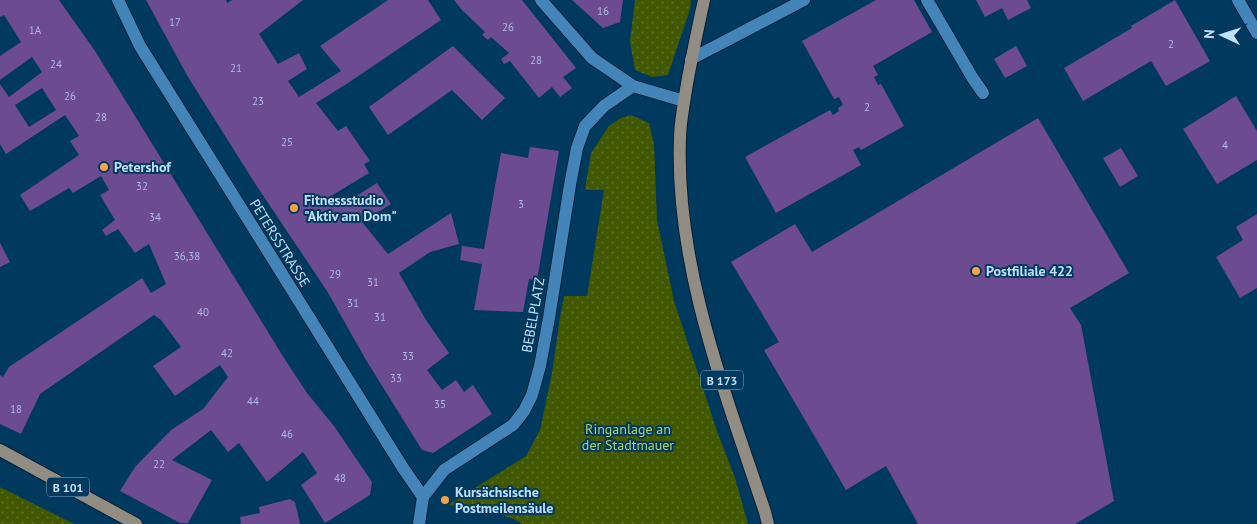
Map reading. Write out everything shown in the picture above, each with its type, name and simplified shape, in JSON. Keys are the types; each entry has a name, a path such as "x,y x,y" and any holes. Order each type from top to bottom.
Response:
{"main road":[{"name":"B 173","path":"704,0 691,59 680,136 680,185 685,233 701,313 768,524"},
{"name":"B 101","path":"0,450 136,524"}],"street":[{"name":"PETERSSTRASSE","path":"118,0 140,46 402,468 423,497"},
{"path":"541,0 592,58 632,86 684,101"},
{"path":"691,59 804,0"},
{"path":"927,0 983,93"},
{"path":"1238,0 1257,33"},
{"name":"BEBELPLATZ","path":"419,524 423,497 444,470 513,425 524,411 532,395 540,366 549,318 577,148 585,126 604,106 632,86"}],"green space":[{"path":"635,0 691,0 690,9 668,75 652,77 635,70 630,41"},
{"name":"Ringanlage an der Stadtmauer","path":"631,115 649,123 654,144 657,220 674,301 717,431 735,478 748,524 523,524 506,516 448,505 526,456 540,430 552,373 564,296 587,296 604,190 585,190 591,153 609,126 621,118"},
{"path":"0,487 74,524 0,524"}],"building":[{"path":"0,0 59,0 95,51 284,358 372,482 370,495 325,523 301,485 317,473 303,452 267,482 239,443 228,452 211,430 172,460 212,480 188,523 180,523 120,491 135,467 171,430 203,409 228,377 220,365 175,396 153,366 181,347 161,320 154,315 40,394 21,434 0,424 0,375 3,377 9,367 142,278 151,293 166,284 149,244 135,253 118,229 106,236 102,230 115,220 100,195 109,190 101,176 73,193 69,188 30,211 20,195 79,155 70,141 79,136 65,115 6,154 0,144 0,84 9,97 42,72 32,57 0,80 0,56 21,42 4,15 0,17","holes":["42,88 56,110 29,127 15,105"]},
{"path":"146,0 226,0 227,3 232,0 303,0 259,34 278,64 299,53 307,69 288,81 299,97 341,71 320,46 388,0 428,0 441,20 316,103 338,131 346,126 370,161 364,164 369,173 331,196 339,207 377,183 391,204 362,222 388,254 451,213 459,244 430,252 399,273 426,320 449,353 427,370 442,390 456,380 464,392 473,385 492,414 433,453 422,450 366,360 327,291 256,185 188,77"},
{"path":"454,0 522,0 576,68 563,77 572,88 560,97 552,87 539,98 510,61 504,64 501,59 509,53 491,37 488,40 482,35 485,32"},
{"path":"572,0 623,0 620,22 603,28"},
{"path":"876,0 914,0 932,32 873,66 878,75 874,77 878,85 881,84 904,126 861,150 859,147 853,150 861,165 776,213 745,157 830,110 833,115 839,111 838,108 843,105 839,97 834,99 802,41"},
{"path":"976,0 1027,0 1031,8 1008,20 1002,8 985,17"},
{"path":"1175,0 1210,61 1166,86 1151,61 1083,101 1064,68"},
{"path":"453,46 505,98 482,120 452,90 388,135 369,107"},
{"path":"1016,46 1027,66 1005,78 994,59"},
{"path":"1236,96 1257,131 1257,160 1217,184 1183,129"},
{"path":"1038,118 1129,273 1070,308 1081,325 1114,501 1075,524 918,524 886,466 846,490 764,350 779,342 731,262 795,224 812,252"},
{"path":"530,147 559,151 537,280 529,279 523,312 474,310 482,264 460,260 462,246 484,249 501,153 528,158"},
{"path":"1121,148 1138,176 1120,187 1103,158"},
{"path":"1257,214 1257,288 1240,298 1216,257 1243,240 1236,227"},
{"path":"0,243 10,262 0,267"},
{"path":"290,499 295,502 300,524 241,524 240,517 260,513 259,507"}],"place":[{"name":"Petershof","path":"104,167"},
{"name":"Fitnessstudio \"Aktiv am Dom\"","path":"294,208"},
{"name":"Postfiliale 422","path":"976,271"},
{"name":"Kursächsische Postmeilensäule","path":"445,500"}]}
